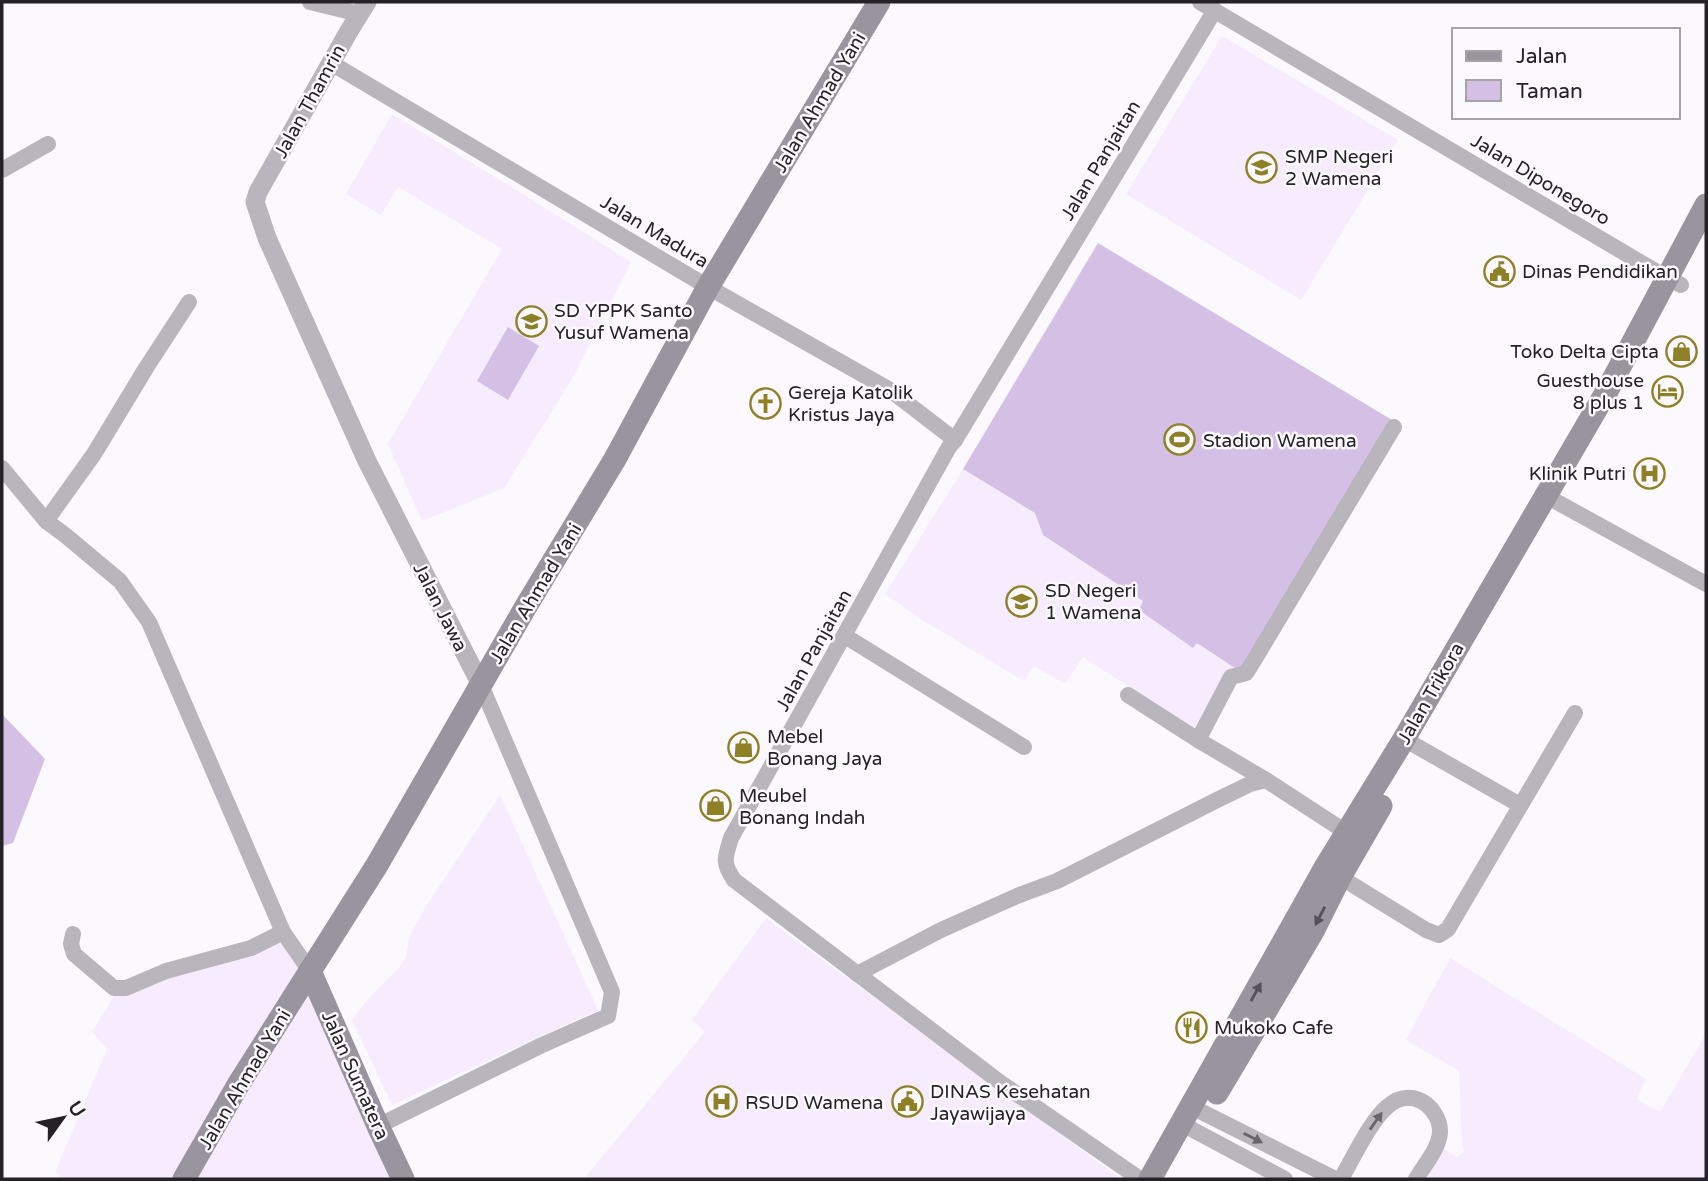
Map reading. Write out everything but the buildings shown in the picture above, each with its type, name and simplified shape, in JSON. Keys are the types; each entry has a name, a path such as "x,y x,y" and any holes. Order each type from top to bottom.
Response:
{"main road":[{"name":"Jalan Ahmad Yani","path":"184,1179 238,1085 377,865 615,459 708,287 879,2"},
{"name":"Jalan Trikora","path":"1167,1179 1193,1119 1320,877 1353,837 1553,499 1674,282 1706,205"},
{"name":"Jalan Trikora","path":"1674,282 1706,239"},
{"name":"Jalan Trikora","path":"1150,1179 1193,1119 1311,933 1340,877 1353,837"},
{"name":"Jalan Sumatera","path":"310,971 404,1179"}],"street":[{"path":"310,2 363,8"},
{"name":"Jalan Diponegoro","path":"1200,2 1674,282"},
{"name":"Jalan Thamrin","path":"256,202 258,192 363,8"},
{"name":"Jalan Panjaitan","path":"1140,1179 1001,1083 734,880 726,869 724,860 731,838 949,447 1215,10"},
{"name":"Jalan Madura","path":"331,63 708,287 890,390 954,440"},
{"path":"2,170 48,144"},
{"name":"Jalan Jawa","path":"256,202 267,238 367,461 481,685 612,992 608,1016 540,1046 378,1126"},
{"path":"46,522 94,454 188,302"},
{"path":"1198,740 1231,677 1246,673 1250,667 1394,427"},
{"path":"2,468 46,522 120,581 149,622 284,932 310,971"},
{"path":"1553,499 1706,584"},
{"path":"845,636 1024,747"},
{"path":"1128,695 1353,837"},
{"path":"1340,877 1426,930 1439,935 1448,929 1575,713"},
{"path":"1410,743 1520,805"},
{"path":"857,974 942,930 1017,896 1058,881 1219,799 1250,784 1266,780"},
{"path":"73,934 71,944 74,954 114,988 119,989 166,971 251,948 284,932"},
{"path":"1340,1179 1387,1106 1408,1097 1427,1104 1439,1121 1440,1131 1437,1145 1416,1179"},
{"path":"1193,1119 1285,1179"},
{"path":"1193,1119 1335,1179"}],"shaded area":[{"name":"SMP Negeri 2 Wamena","path":"1222,36 1398,140 1301,300 1126,194"},
{"name":"SD YPPK Santo Yusuf Wamena","path":"392,114 631,262 572,379 504,488 422,521 388,444 502,249 398,187 381,215 346,194"},
{"name":"SD Negeri 1 Wamena","path":"965,466 1040,513 1240,656 1195,730 1083,657 1065,684 1034,666 1024,681 924,621 885,594"},
{"path":"500,795 598,1010 392,1105 352,1020 406,957 409,937 426,906"},
{"name":"DINAS Kesehatan Jayawijaya","path":"766,918 1121,1179 584,1179 705,1032 692,1020"},
{"path":"287,938 400,1179 57,1179 60,1174 55,1173 107,1049 92,1032 116,993"},
{"path":"1450,958 1646,1079 1636,1099 1660,1112 1706,1034 1706,1179 1419,1179 1438,1146 1458,1157 1464,1150 1459,1071 1406,1040"}],"green space":[{"name":"Stadion Wamena","path":"1098,243 1392,420 1241,672 1197,643 1193,648 1139,610 1143,601 1043,535 1035,513 963,469"},
{"path":"508,327 539,346 508,400 477,381"},
{"path":"2,714 45,759 13,843 2,846"}],"place":[{"name":"SMP Negeri 2 Wamena","path":"1262,167"},
{"name":"Dinas Pendidikan","path":"1499,271"},
{"name":"SD YPPK Santo Yusuf Wamena","path":"531,321"},
{"name":"Toko Delta Cipta","path":"1682,351"},
{"name":"Guesthouse 8 plus 1","path":"1667,391"},
{"name":"Gereja Katolik Kristus Jaya","path":"765,403"},
{"name":"Stadion Wamena","path":"1180,440"},
{"name":"Klinik Putri","path":"1649,473"},
{"name":"SD Negeri 1 Wamena","path":"1022,601"},
{"name":"Mebel Bonang Jaya","path":"744,747"},
{"name":"Meubel Bonang Indah","path":"716,806"},
{"name":"Mukoko Cafe","path":"1191,1027"},
{"name":"RSUD Wamena","path":"722,1102"},
{"name":"DINAS Kesehatan Jayawijaya","path":"907,1102"}]}
